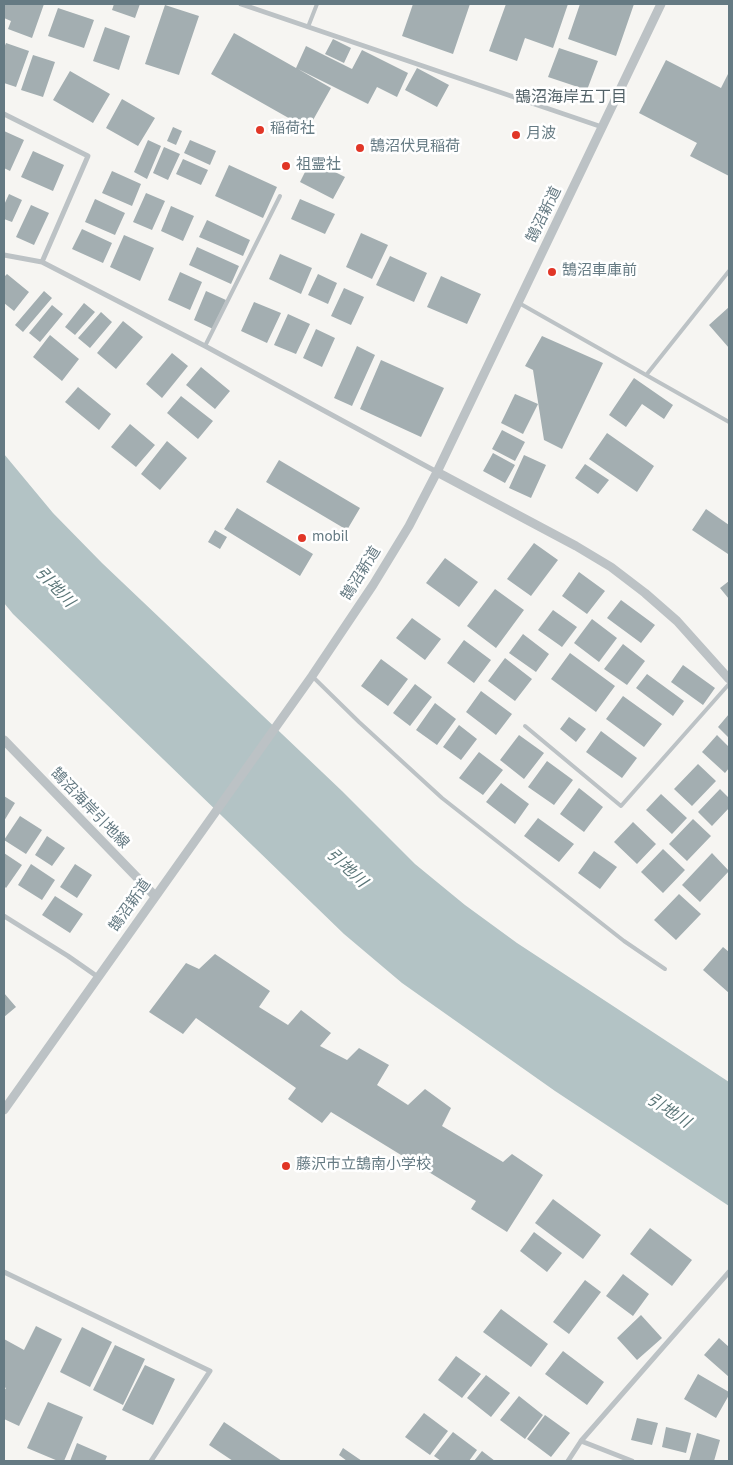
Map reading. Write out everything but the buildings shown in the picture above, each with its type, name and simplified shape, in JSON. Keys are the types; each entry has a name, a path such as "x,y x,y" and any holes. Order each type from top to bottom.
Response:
{"street":[{"path":"241,4 602,127"},
{"name":"鵠沼新道","path":"4,1110 312,676 409,526 437,472 661,4"},
{"path":"4,114 88,156 42,262"},
{"path":"4,255 42,262 205,346 576,546 611,567 645,593 677,621 729,679"},
{"name":"鵠沼海岸引地線","path":"4,740 155,896"},
{"path":"4,916 98,977"},
{"path":"4,1272 210,1371 151,1461"},
{"path":"568,1461 581,1441 729,1272"},
{"path":"581,1441 632,1461"}],"lane":[{"path":"308,26 317,4"},
{"path":"205,346 280,196"},
{"path":"647,374 729,271"},
{"path":"517,302 729,422"},
{"path":"312,676 442,798 624,941 666,969"},
{"path":"525,726 621,806 729,684"}],"water":[{"name":"引地川","path":"4,454 53,513 102,563 342,791 415,864 465,905 517,943 729,1082 729,1206 555,1091 402,983 344,934 13,614 4,603"}],"place":[{"name":"稲荷社","path":"260,130"},
{"name":"月波","path":"516,135"},
{"name":"鵠沼伏見稲荷","path":"360,148"},
{"name":"祖霊社","path":"286,166"},
{"name":"鵠沼車庫前","path":"552,272"},
{"name":"mobil","path":"302,538"},
{"name":"藤沢市立鵠南小学校","path":"286,1166"}],"district":[{"name":"鵠沼海岸五丁目","path":"571,98"}]}
